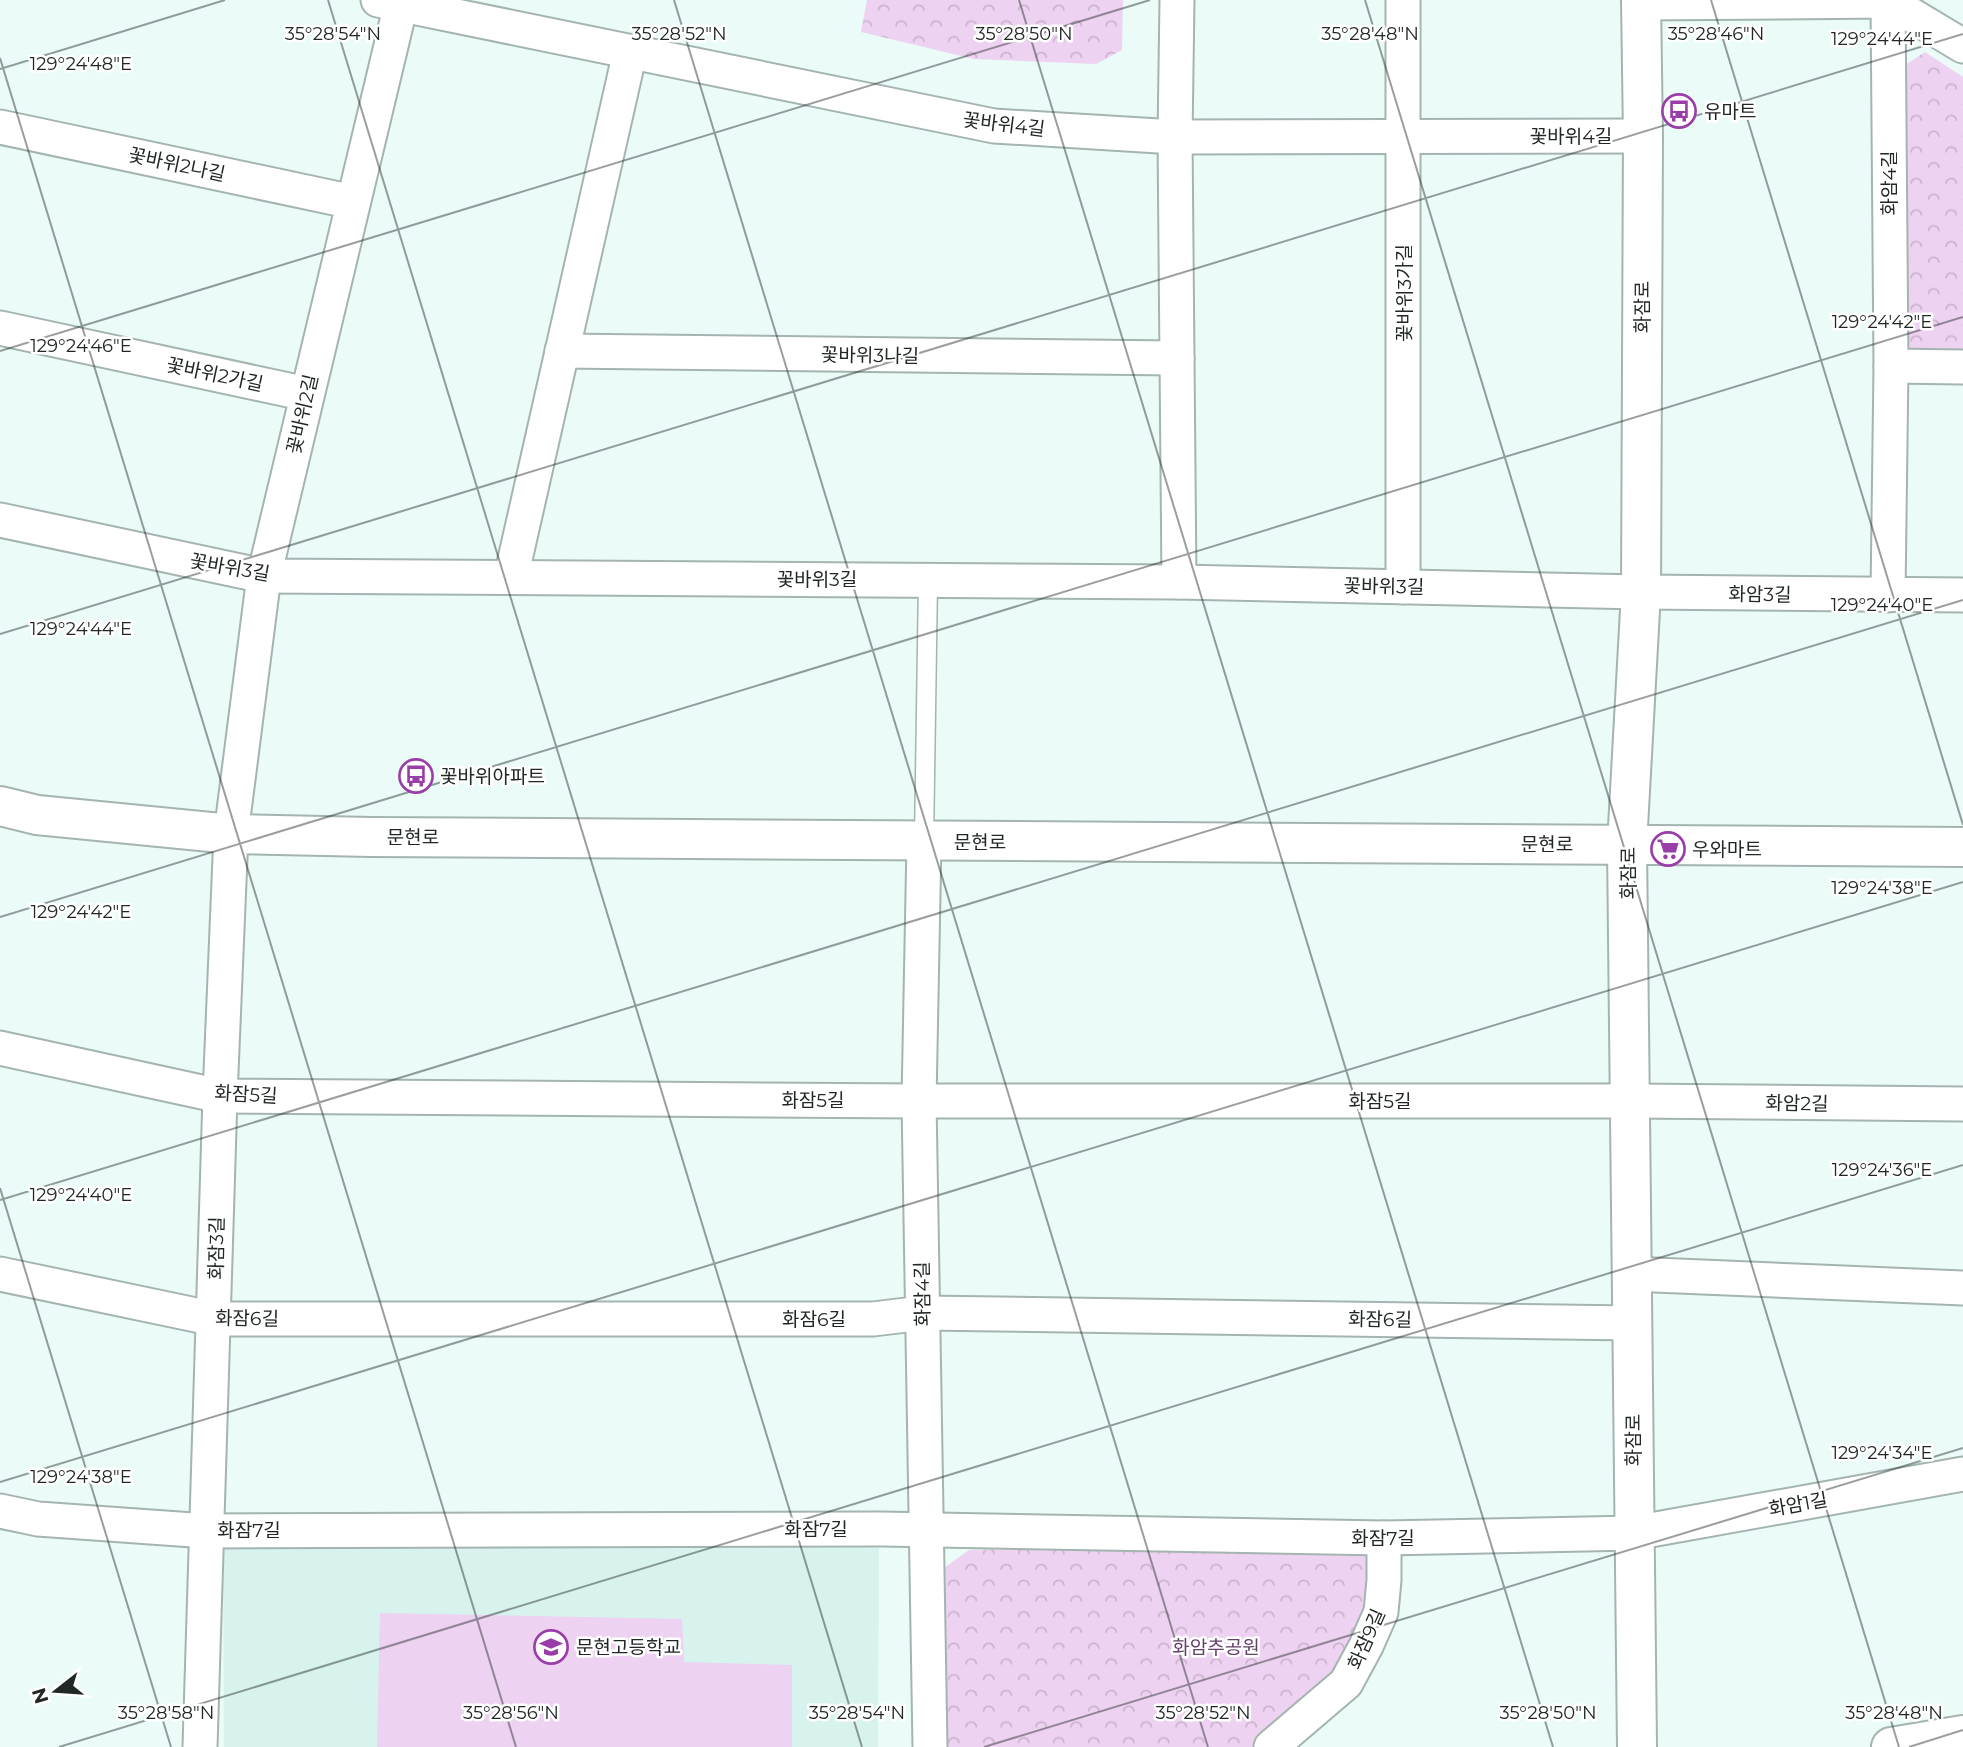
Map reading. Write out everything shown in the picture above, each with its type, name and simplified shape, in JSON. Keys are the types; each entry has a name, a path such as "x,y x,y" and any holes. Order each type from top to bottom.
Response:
{"street":[{"path":"1177,0 1175,137 1179,582"},
{"name":"꽃바위3가길","path":"1403,0 1403,587"},
{"path":"1641,1 1888,1 1963,46"},
{"name":"화잠로","path":"1637,1747 1627,845 1641,592 1641,1"},
{"name":"화암4길","path":"1888,1 1891,366 1888,595"},
{"name":"꽃바위4길","path":"394,2 994,126 1175,137 1643,136"},
{"name":"꽃바위2길","path":"231,834 264,576 353,202 394,2"},
{"path":"511,578 631,52"},
{"name":"꽃바위2나길","path":"0,127 353,202"},
{"name":"꽃바위2가길","path":"0,328 307,394"},
{"name":"꽃바위3나길","path":"562,352 1177,358"},
{"path":"1891,366 1963,367"},
{"name":"꽃바위3길","path":"0,520 264,576 1179,582 1641,592"},
{"name":"화암3길","path":"1641,592 1963,596"},
{"name":"문현로","path":"0,806 37,815 231,834 924,842 1963,847"},
{"name":"화잠3길","path":"200,1747 220,1096 231,834"},
{"name":"화잠4길","path":"924,842 919,1101 930,1747"},
{"name":"화잠5길","path":"0,1048 220,1096 919,1101 1631,1101"},
{"name":"화암2길","path":"1631,1101 1963,1104"},
{"name":"화잠6길","path":"0,1273 215,1319 873,1319 923,1313 1632,1323"},
{"path":"1631,1274 1963,1288"},
{"name":"화암1길","path":"1633,1533 1963,1474"},
{"name":"화잠7길","path":"0,1511 38,1519 206,1531 926,1531 1384,1538 1633,1533"},
{"name":"화잠9길","path":"1271,1747 1346,1682 1366,1646 1381,1612 1384,1538"},
{"path":"1891,1747 1963,1735"}],"lane":[{"path":"924,842 928,580"}],"shaded area":[{"name":"문현고등학교","path":"223,1540 879,1548 878,1747 224,1747"}],"green space":[{"path":"867,0 1123,0 1122,50 1096,64 974,59 861,32"},
{"path":"1925,52 1963,77 1963,355 1915,354 1896,335 1902,67"},
{"name":"화암추공원","path":"1359,1545 1378,1568 1386,1622 1261,1747 940,1747 941,1570 969,1550"},
{"path":"380,1613 682,1619 684,1662 792,1665 792,1747 377,1747"}],"place":[{"name":"유마트","path":"1679,111"},
{"name":"꽃바위아파트","path":"416,776"},
{"name":"우와마트","path":"1668,849"},
{"name":"문현고등학교","path":"551,1647"}]}
